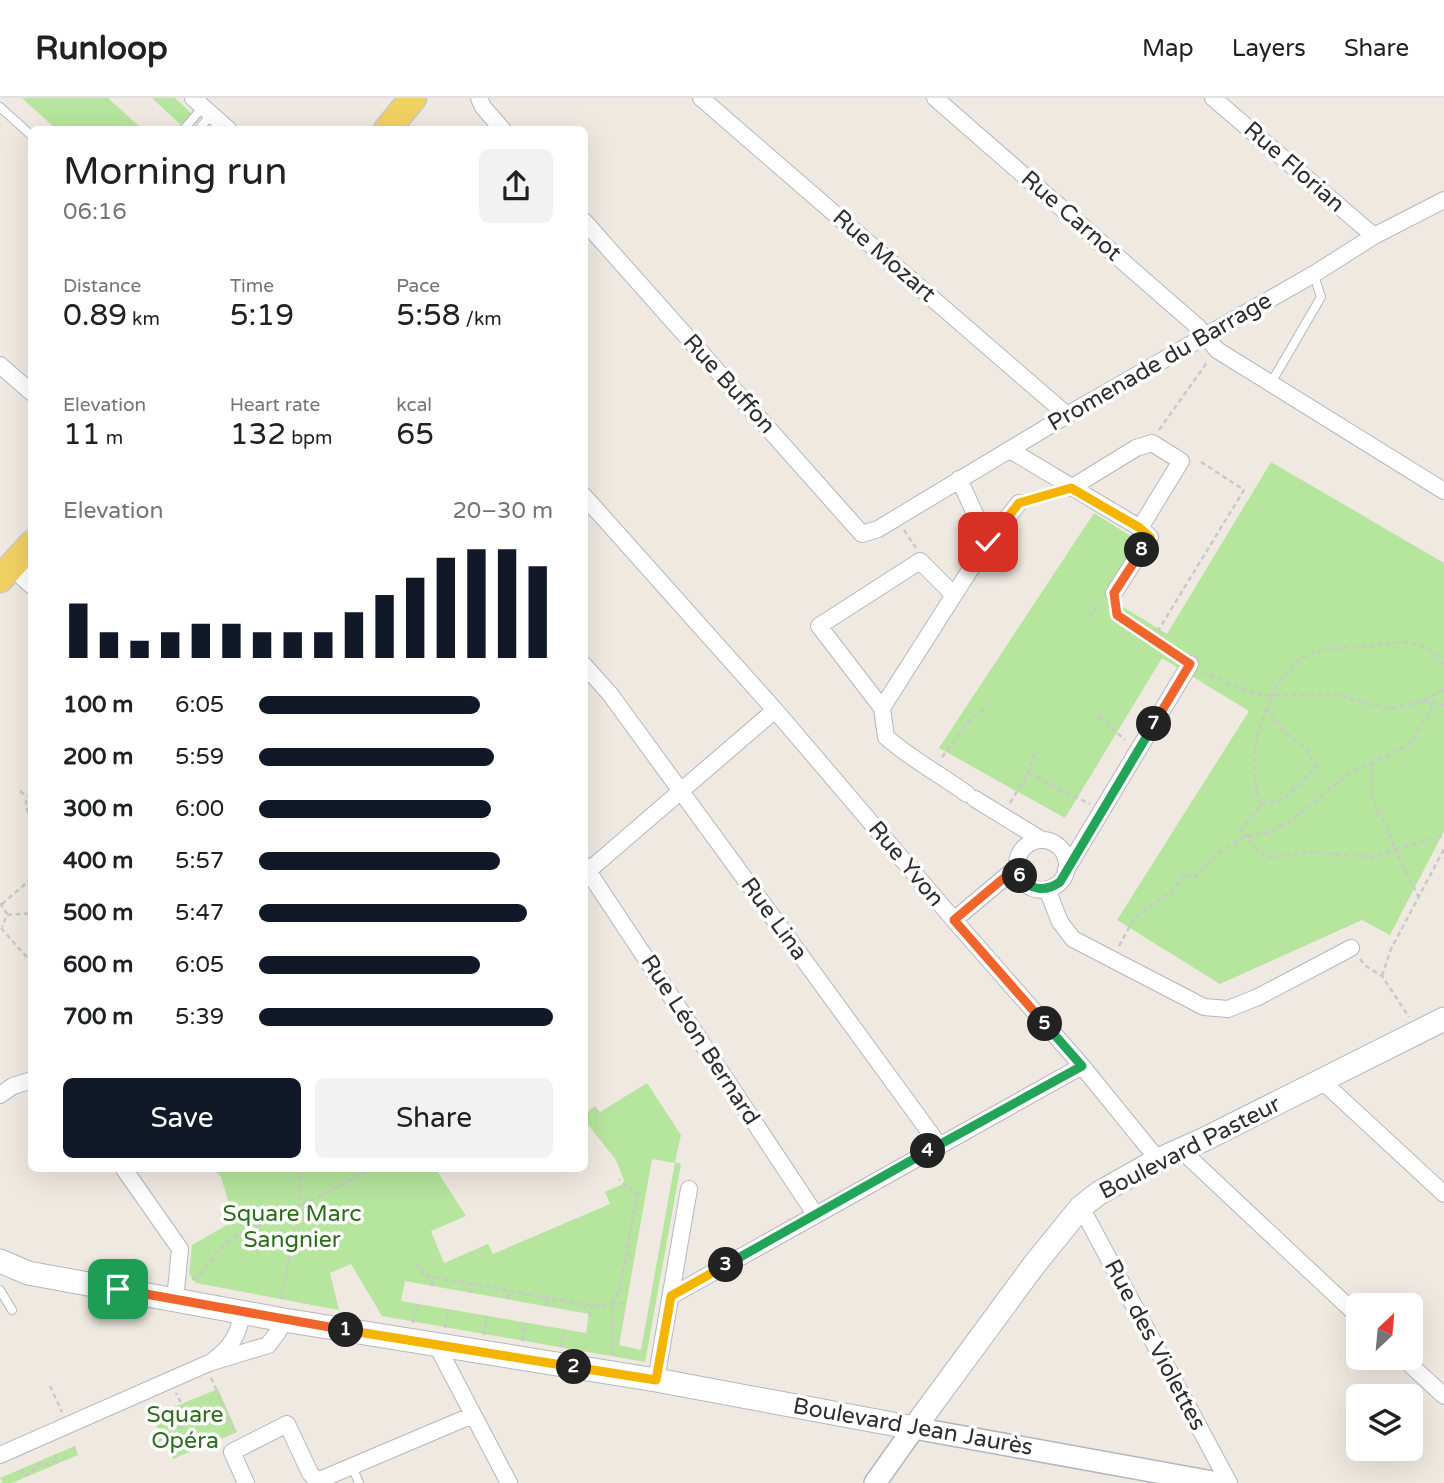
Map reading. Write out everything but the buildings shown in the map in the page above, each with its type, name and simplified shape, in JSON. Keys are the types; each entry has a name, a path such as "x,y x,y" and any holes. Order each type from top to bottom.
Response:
{"main road":[{"path":"390,126 413,98"},
{"path":"0,596 8,593 22,569"},
{"name":"Boulevard Pasteur","path":"914,1428 1034,1265 1081,1207 1099,1193 1156,1161 1437,1022"},
{"name":"Boulevard Jean Jaurès","path":"4,1267 27,1273 176,1290 242,1312 284,1320 656,1380 914,1428"}],"street":[{"path":"479,98 500,126"},
{"name":"Rue Mozart","path":"701,98 1067,415"},
{"name":"Rue Carnot","path":"935,98 1198,327 1217,350 1444,491"},
{"name":"Rue Florian","path":"1213,98 1374,236"},
{"path":"203,106 225,126"},
{"name":"Promenade du Barrage","path":"878,529 1067,415 1314,274 1374,236 1444,200"},
{"name":"Rue Buffon","path":"588,226 862,534 878,529"},
{"path":"0,365 28,390"},
{"path":"1071,488 1136,448 1152,443 1181,461 1140,528"},
{"path":"1010,450 1140,528 1150,537 1114,593"},
{"path":"959,479 988,542"},
{"name":"Rue Yvon","path":"588,500 775,710 1082,1066 1151,1151 1156,1161"},
{"path":"882,708 988,542 1019,503"},
{"path":"954,595 920,561 819,626 882,708 886,737 971,797 1042,839 1056,844 1062,849 1067,863 1066,870"},
{"path":"1017,867 1024,882 1039,889 1047,889 1060,882 1190,664"},
{"name":"Rue Lina","path":"588,669 610,694 939,1145"},
{"path":"588,866 775,710"},
{"path":"954,920 1017,867 1021,851 1034,841 1042,839"},
{"name":"Rue Léon Bernard","path":"588,871 815,1214"},
{"path":"1047,889 1059,922 1073,939 1203,1007 1228,1009 1258,997 1351,948"},
{"path":"671,1296 1082,1066"},
{"path":"0,1095 13,1086 28,1081"},
{"path":"1322,1081 1444,1194"},
{"path":"1181,1150 1346,1305"},
{"path":"126,1172 180,1249 176,1290"},
{"path":"656,1380 689,1189"},
{"name":"Rue des Violettes","path":"1081,1207 1229,1483"},
{"path":"207,1364 234,1341 242,1312"},
{"path":"0,1455 207,1364 268,1345 284,1320"},
{"path":"436,1344 507,1482"},
{"path":"1416,1370 1444,1396"},
{"path":"246,1483 232,1452 287,1424 310,1473 317,1481 473,1415"},
{"path":"875,1483 914,1428"},
{"name":"Boulevard Jean Jaurès","path":"914,1428 1218,1483"}],"lane":[{"path":"186,126 203,106"},
{"path":"199,126 203,106"},
{"path":"0,107 28,132"},
{"path":"1271,383 1321,297 1314,274"},
{"path":"0,1290 12,1310"},
{"path":"352,1466 359,1483"}],"path":[{"path":"1152,443 1164,422 1217,350"},
{"path":"1153,639 1244,490 1214,468 1188,454 1181,461"},
{"path":"1019,503 1071,488"},
{"path":"908,535 919,552"},
{"path":"1114,593 1117,615 1190,664 1244,691 1272,695 1338,695 1388,709 1423,701 1444,689"},
{"path":"1261,805 1255,786 1254,760 1267,708 1278,683 1298,661 1321,650 1414,642 1433,651 1444,665"},
{"path":"1423,701 1444,705"},
{"path":"1112,958 1135,917 1174,890 1185,874 1194,878 1213,858 1245,836 1266,833 1288,822 1347,775 1410,744 1434,704"},
{"path":"933,769 970,721 988,705"},
{"path":"1267,708 1285,732 1306,748 1316,768 1284,798 1261,805 1241,830 1259,852 1272,857 1307,852 1376,857 1444,836"},
{"path":"1099,716 1138,751"},
{"path":"1003,816 1028,773 1035,752"},
{"path":"1372,761 1371,790 1376,809 1419,898"},
{"path":"1028,773 1102,810"},
{"path":"20,791 27,797 25,803 28,813"},
{"path":"1382,976 1391,949 1444,849"},
{"path":"28,881 1,904 7,915 1,929 28,958"},
{"path":"7,915 28,913"},
{"path":"1351,948 1366,966 1437,1022"},
{"path":"284,1320 282,1288 299,1207 302,1172"},
{"path":"176,1290 194,1279 217,1252 237,1235 299,1207 365,1172"},
{"path":"619,1179 637,1194 645,1195"},
{"path":"608,1372 614,1351 613,1302 620,1289 637,1194"},
{"path":"626,1255 635,1256"},
{"path":"416,1263 423,1275 433,1277 592,1306 603,1307 613,1302 626,1304"},
{"path":"432,1286 433,1277"},
{"path":"470,1293 471,1284"},
{"path":"508,1299 510,1291"},
{"path":"546,1306 548,1298"},
{"path":"589,1317 592,1306"},
{"path":"207,1364 237,1438 238,1449"},
{"path":"50,1386 68,1424"},
{"path":"158,1442 170,1430 186,1426 189,1419 182,1404 172,1417 170,1430"},
{"path":"21,1469 24,1476 40,1464 58,1461 55,1455"}],"green space":[{"path":"22,98 108,98 139,126 53,126"},
{"path":"152,98 175,98 193,115 182,126"},
{"path":"1271,462 1444,563 1444,831 1390,935 1362,920 1220,984 1117,920 1249,711 1162,658 1065,818 939,748 1094,513 1145,545 1115,602 1167,634"},
{"name":"Square Marc Sangnier","path":"647,1083 681,1135 675,1162 681,1164 645,1362 382,1316 351,1264 330,1273 339,1310 196,1283 189,1274 192,1245 234,1221 221,1177 217,1172 438,1172 466,1216 431,1231 444,1263 488,1244 493,1254 610,1204 605,1192 625,1183 616,1160 588,1125 588,1111 595,1106 600,1112","holes":["652,1159 675,1163 641,1350 619,1345","405,1281 589,1314 586,1333 401,1301"]},
{"name":"Square Opéra","path":"218,1389 237,1432 173,1459 152,1416"},
{"path":"75,1446 78,1455 12,1483 3,1483 0,1478"}],"route":[{"path":"118,1289 284,1320 656,1380 671,1296 1082,1066 954,920 1017,867 1019,875 1031,887 1047,889 1060,882 1190,664 1117,615 1114,593 1150,537 1140,528 1071,488 1019,503 988,542"}]}
